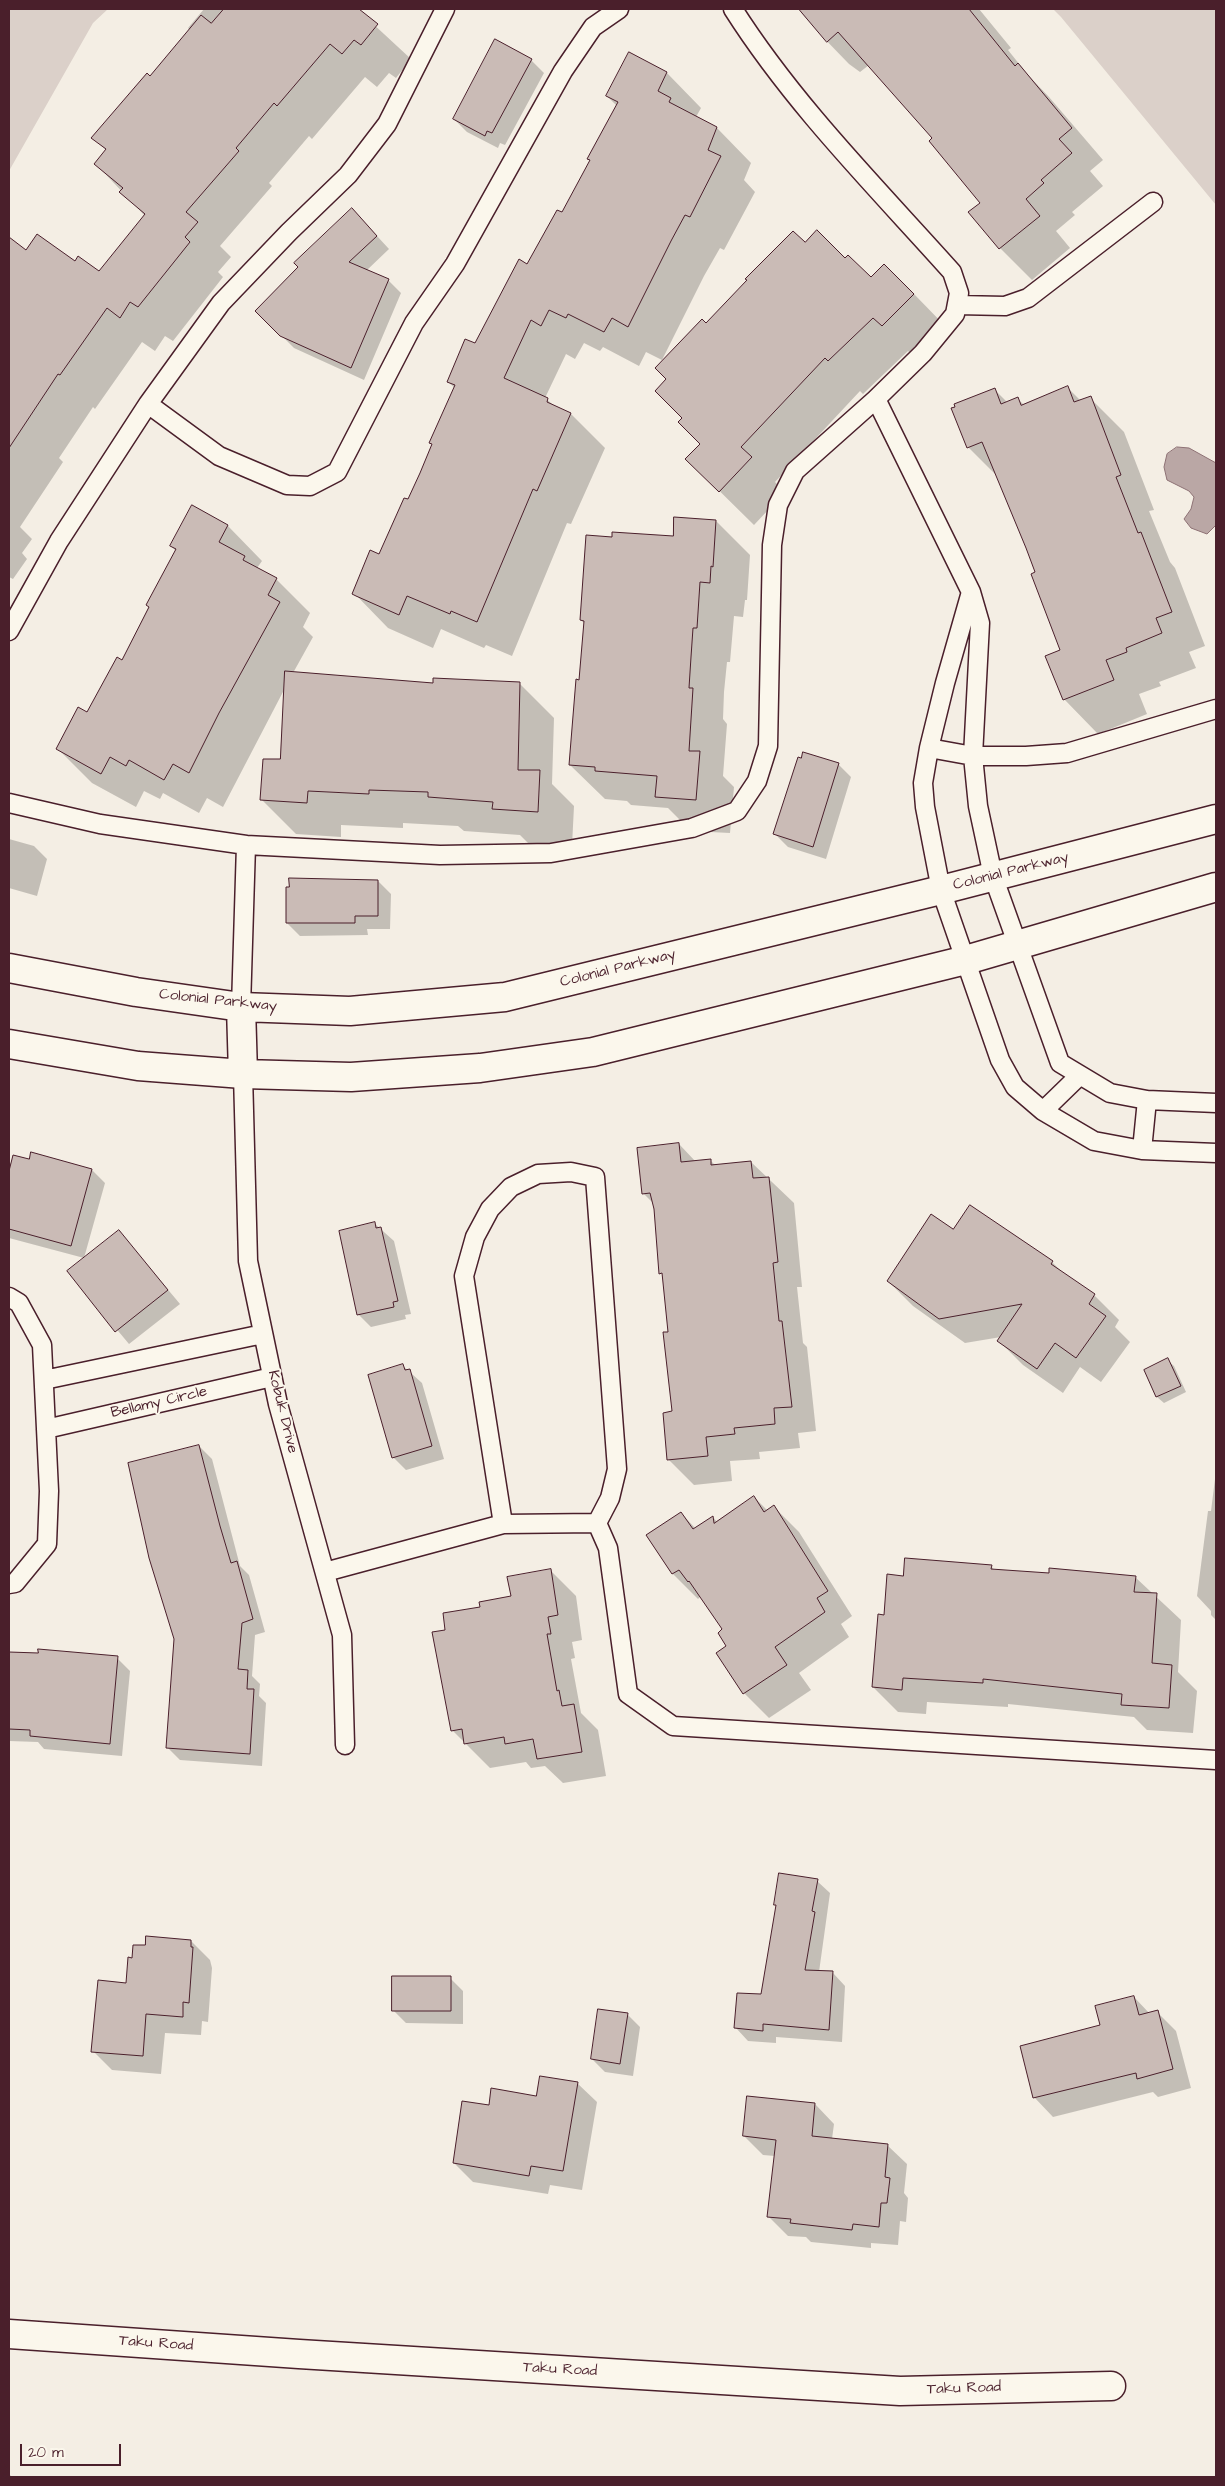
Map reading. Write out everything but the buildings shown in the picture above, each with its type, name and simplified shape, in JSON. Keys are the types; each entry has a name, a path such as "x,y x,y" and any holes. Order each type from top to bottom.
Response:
{"street":[{"name":"Colonial Parkway","path":"9,968 136,992 241,1007 350,1011 505,997 941,890 1216,819"},
{"path":"9,1044 138,1066 243,1074 361,1076 480,1068 593,1052 966,960 1216,887"},
{"path":"241,1007 243,1074"},
{"name":"Taku Road","path":"9,2334 900,2391 1112,2386"}],"lane":[{"path":"9,631 59,541 148,404 221,303 289,232 348,175 387,124 445,9"},
{"path":"148,404 219,456 287,485 310,486 337,472 414,324 455,264 563,71 593,27 619,9"},
{"path":"9,803 100,824 246,845 440,855 551,853 692,828 737,811 757,781 768,746 772,545 778,506 795,471 876,399 928,347 955,314 959,293 952,272 815,120 753,40 733,9"},
{"path":"957,305 1006,306 1028,298 1153,202"},
{"path":"876,399 971,592 980,623 973,756 978,806 993,876 1060,1063 1110,1093 1147,1100 1216,1103"},
{"path":"971,592 929,748 923,783 925,807 941,890 1000,1060 1014,1087 1044,1111 1094,1142 1142,1150 1216,1154"},
{"path":"929,748 973,756 1067,753 1216,709"},
{"path":"241,1007 246,845"},
{"name":"Kobuk Drive","path":"243,1074 248,1261 272,1377 342,1635 345,1745"},
{"path":"1044,1111 1079,1076"},
{"path":"1142,1150 1147,1100"},
{"path":"503,1524 464,1276 475,1237 490,1209 512,1187 538,1174 571,1172 595,1177 617,1469 610,1498 597,1523"},
{"path":"9,1297 19,1303 42,1345 49,1491 47,1544 14,1583 9,1584"},
{"path":"44,1380 263,1334"},
{"name":"Bellamy Circle","path":"46,1429 272,1377"},
{"path":"325,1572 503,1524 597,1523"},
{"path":"597,1523 608,1548 628,1694 673,1726 1216,1760"}],"shaded area":[{"path":"9,9 108,9 93,23 9,171"},
{"path":"1053,9 1216,9 1216,205 1061,17"},
{"path":"1177,447 1189,448 1216,463 1216,525 1207,534 1191,528 1184,519 1191,509 1194,497 1189,491 1167,480 1164,467 1167,454"}]}
